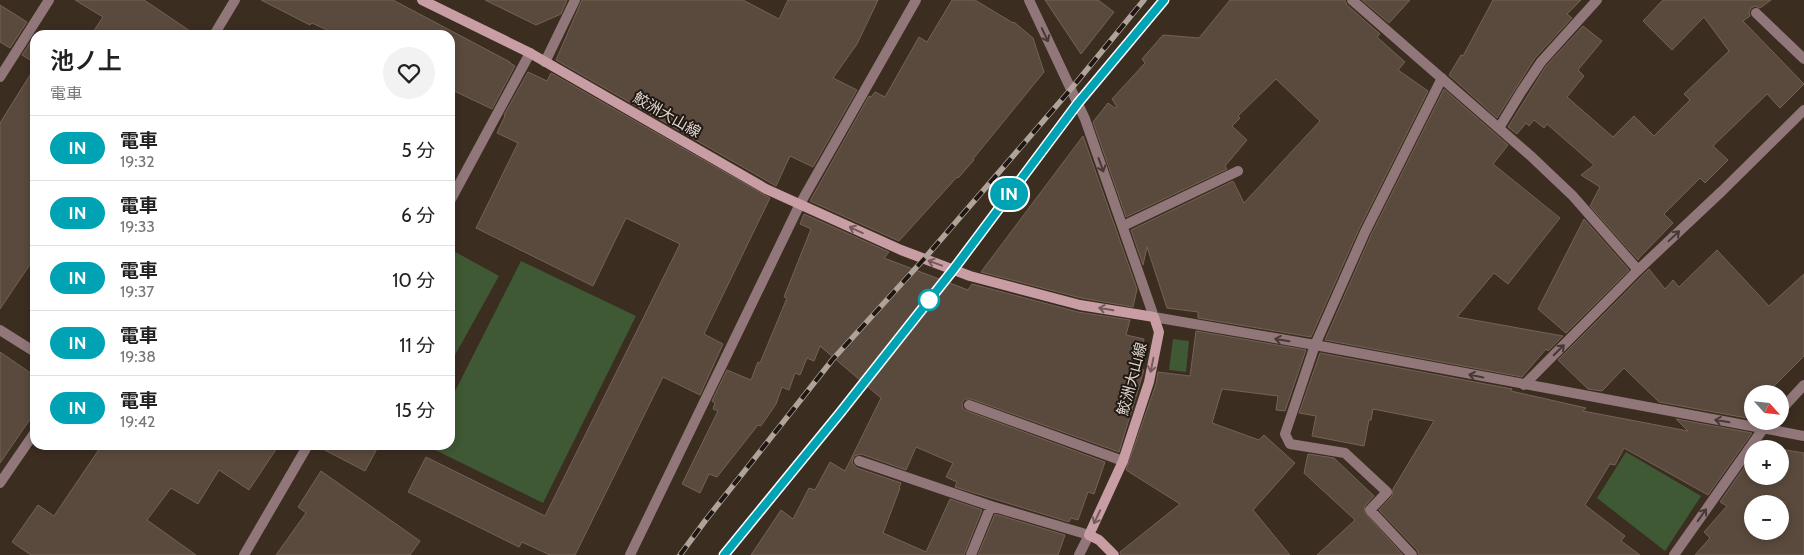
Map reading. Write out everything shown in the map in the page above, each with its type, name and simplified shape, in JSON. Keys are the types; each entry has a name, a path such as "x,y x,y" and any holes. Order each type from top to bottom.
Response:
{"main road":[{"name":"鮫洲大山線","path":"422,0 530,53 766,189 900,250 970,276 1080,305 1154,317 1159,332 1149,382 1123,461 1088,535"},
{"path":"1088,535 1099,540 1114,555"}],"street":[{"path":"0,77 48,0"},
{"path":"217,30 235,0"},
{"path":"545,62 575,0"},
{"path":"630,555 800,204 916,0"},
{"path":"1030,0 1085,119 1154,317 1315,345 1524,385 1744,421"},
{"path":"1352,0 1499,128 1572,195 1638,270"},
{"path":"1499,128 1520,92 1542,62 1597,0"},
{"path":"1756,13 1804,59"},
{"path":"455,192 530,53"},
{"path":"1412,555 1370,510 1387,492 1345,453 1290,444 1285,434 1315,345 1365,232 1442,78"},
{"path":"1524,385 1638,270 1804,110"},
{"path":"1123,226 1238,171"},
{"path":"0,330 30,349"},
{"path":"1789,401 1804,385"},
{"path":"969,405 1123,461"},
{"path":"1674,555 1763,430"},
{"path":"1784,430 1804,436"},
{"path":"0,483 30,439"},
{"path":"244,555 305,450"},
{"path":"859,461 991,506 1088,535 1079,555"},
{"path":"971,555 991,506"}],"green space":[{"path":"455,252 499,276 455,355"},
{"path":"521,261 636,316 543,503 435,450 455,450 455,391"},
{"path":"1173,339 1189,341 1186,372 1169,370"},
{"path":"1626,452 1701,496 1665,551 1597,498"}],"building":[{"path":"75,0 144,0 189,30 94,30 103,17"},
{"path":"261,0 393,0 450,30 327,30 312,23 310,25"},
{"path":"485,0 567,0 561,14 536,25"},
{"path":"582,0 743,0 779,19 788,0 878,0 857,44 833,78 857,90 813,167 790,156 776,186 556,60"},
{"path":"952,0 975,0 1014,22 1033,38 1044,72 974,160 899,241 810,201 869,96 871,97 875,92 885,97 919,37 927,42"},
{"path":"1045,0 1098,0 1114,12 1081,54"},
{"path":"1230,0 1345,0 1347,5 1380,34 1377,37 1405,62 1398,70 1428,91 1359,229 1311,337 1198,318 1198,312 1167,308 1147,247 1143,265 1131,230 1233,181 1244,203 1320,121 1276,79 1238,116 1240,118 1232,126 1247,140 1225,166 1227,169 1126,217 1093,122 1108,103 1115,108 1117,107 1112,99 1145,63 1142,59 1163,35 1199,38"},
{"path":"1362,0 1410,0 1389,23"},
{"path":"1493,0 1581,0 1567,14 1572,18 1535,58 1497,118 1449,75 1461,55 1463,56"},
{"path":"1663,0 1771,0 1760,8 1755,6 1751,8 1750,16 1743,21 1804,84 1780,108 1767,94 1713,146 1728,160 1705,183 1700,178 1664,214 1673,223 1638,260 1590,206 1600,187 1581,175 1594,165 1547,124 1544,128 1534,120 1529,126 1526,123 1517,134 1508,127 1546,66 1583,26 1602,41 1578,70 1584,76 1567,97 1613,137 1634,116 1654,136 1690,100 1684,94 1729,51 1704,17 1672,50 1643,21"},
{"path":"0,5 27,22 10,48 0,42"},
{"path":"455,33 515,66 492,109 455,91"},
{"path":"30,43 30,60 22,55"},
{"path":"528,72 547,81 551,73 770,198 704,334 723,344 700,395 663,377 575,555 550,555 522,542 519,547 408,492 426,457 545,516 680,244 626,218 593,286 476,228 518,143 497,133 504,115"},
{"path":"30,75 30,264 0,309 0,123"},
{"path":"1444,89 1508,145 1493,164 1560,218 1508,284 1494,273 1457,317 1563,336 1548,351 1546,349 1522,377 1325,340 1371,235"},
{"path":"1083,136 1137,289 1133,307 1081,298 981,272"},
{"path":"804,214 889,252 884,258 968,290 972,284 1078,312 1130,320 1126,335 1144,339 1138,369 1144,370 1119,452 971,399 965,399 962,403 963,409 967,411 1105,462 1094,494 1088,492 1078,520 1071,518 1069,522 955,487 957,482 946,477 953,463 916,447 906,470 861,454 854,456 852,463 857,468 901,483 883,533 926,552 950,499 982,510 964,555 751,555 781,510 793,519 809,488 815,490 830,462 845,471 881,398 820,346 814,361 807,358 800,375 795,373 789,390 782,387 776,404 761,426 758,425 717,477 709,474 700,493 682,484 718,411 713,409 715,403 712,401 727,370 751,380 758,362 760,363 787,298 784,297 811,229 800,224"},
{"path":"1584,219 1629,270 1566,333 1538,309"},
{"path":"1717,250 1769,306 1804,274 1804,356 1775,385 1744,385 1744,418 1659,402 1624,368 1602,391 1588,389 1558,360 1649,269 1665,289 1673,280 1679,287"},
{"path":"1196,331 1306,350 1285,411 1276,410 1278,396 1222,389 1212,423 1259,440 1264,435 1295,463 1253,510 1290,555 1121,555 1120,552 1180,504 1126,470 1156,384 1158,372 1190,376"},
{"path":"0,352 30,373 30,419 0,463"},
{"path":"1320,353 1512,389 1511,391 1586,408 1583,411 1688,431 1676,419 1752,433 1747,440 1744,440 1744,444 1708,495 1624,448 1615,465 1610,464 1585,505 1625,536 1621,541 1640,555 1419,555 1417,550 1379,510 1392,496 1393,489 1434,421 1373,409 1364,446 1312,436 1316,416 1299,413"},
{"path":"99,450 276,450 249,490 219,470 198,504 171,488 147,520 196,555 31,555 12,542 38,505 54,516"},
{"path":"325,450 376,450 365,471"},
{"path":"1789,450 1804,453 1804,555 1695,555 1710,538 1704,532 1727,506 1720,502 1744,468 1744,485 1789,485"},
{"path":"1308,454 1334,458 1374,496 1365,506 1364,512 1403,555 1317,555 1355,520 1304,473"},
{"path":"321,471 420,541 410,555 276,555 306,513 298,507"},
{"path":"995,514 1065,535 1058,555 978,555"}],"railway":[{"path":"680,555 833,359 924,259 1071,89 1144,0"},
{"path":"724,555 841,413 953,270 1077,103 1164,0"}],"train":[{"name":"IN","path":"724,555 953,270 1015,184 1078,103 1164,0"}]}
